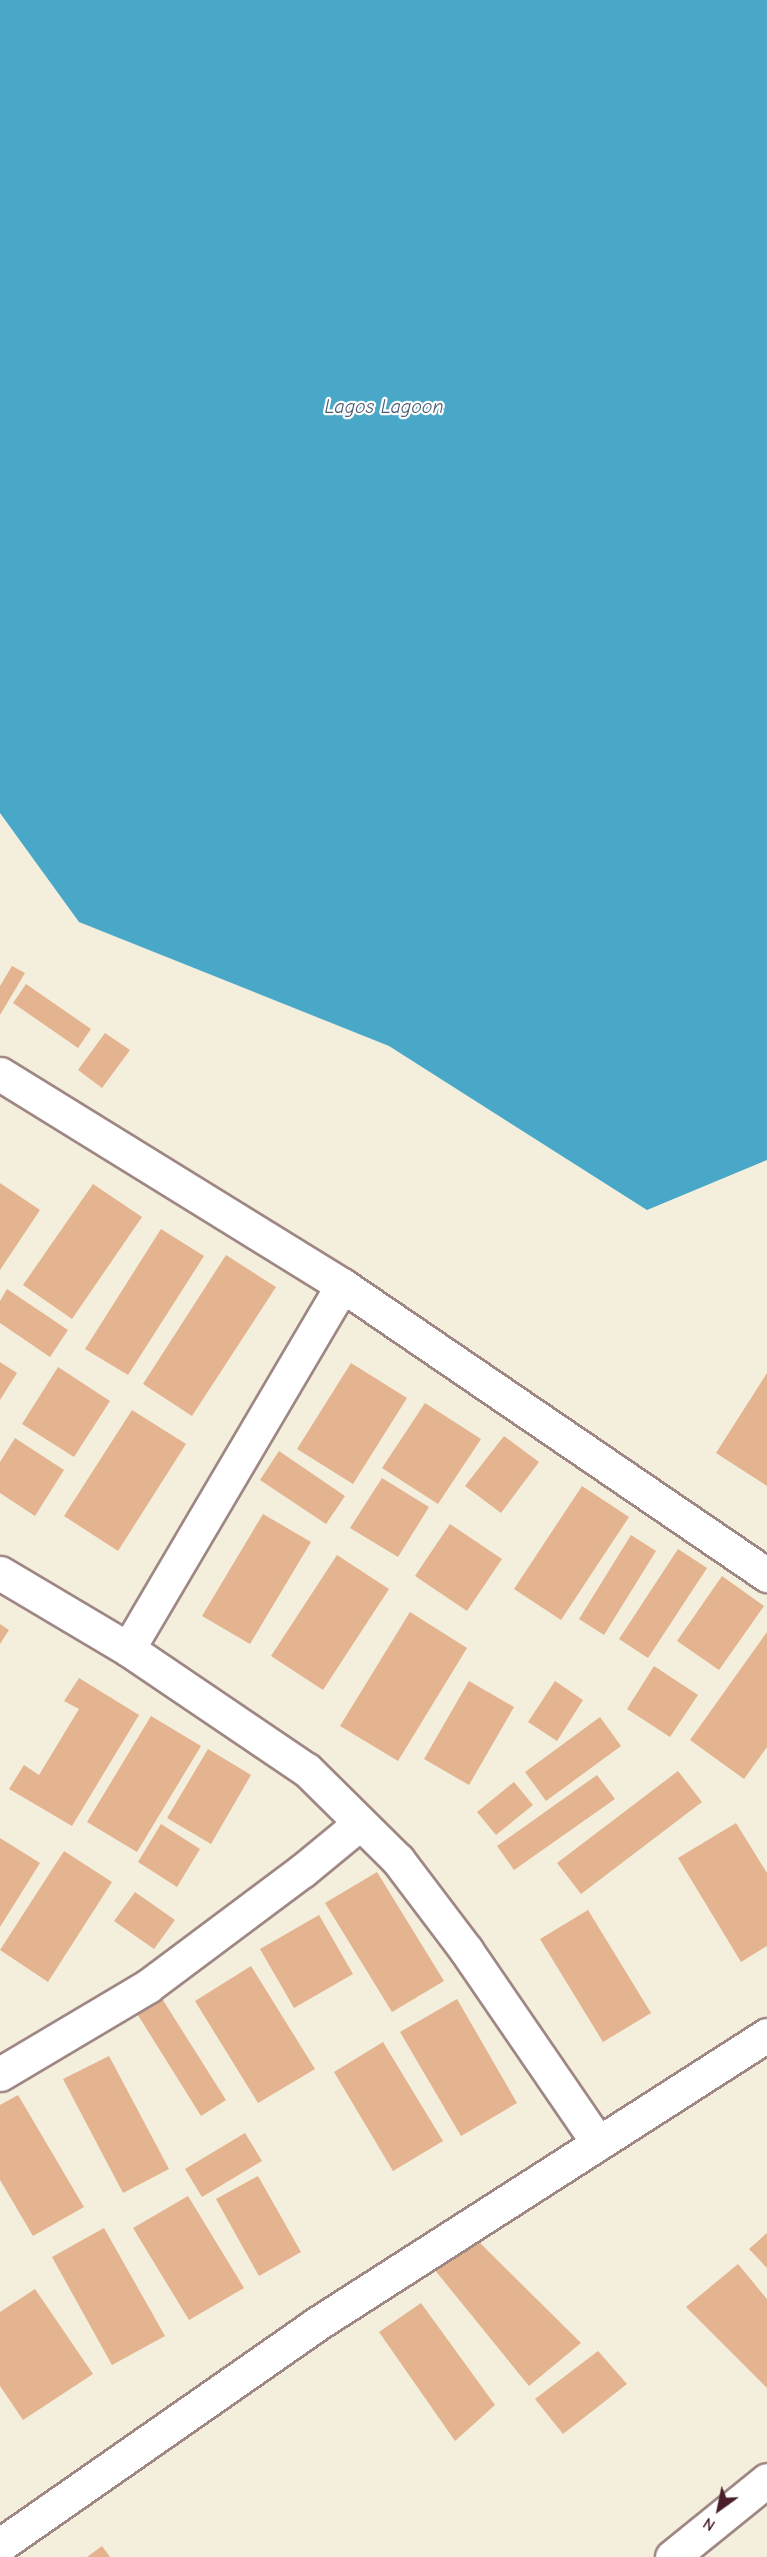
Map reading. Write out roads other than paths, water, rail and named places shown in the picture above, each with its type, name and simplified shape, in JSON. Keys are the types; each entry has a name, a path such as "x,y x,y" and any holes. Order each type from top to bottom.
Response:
{"street":[{"path":"0,1074 342,1285 767,1575"},
{"path":"128,1649 342,1285"},
{"path":"0,1574 128,1649 307,1770 359,1824 398,1860 465,1950 598,2143"},
{"path":"8,2059 148,1986 302,1871 359,1824"},
{"path":"0,2545 315,2325 767,2035"},
{"path":"672,2557 767,2480"}],"water":[{"name":"Lagos Lagoon","path":"0,0 767,0 767,1160 647,1210 389,1046 79,922 0,813"}]}
